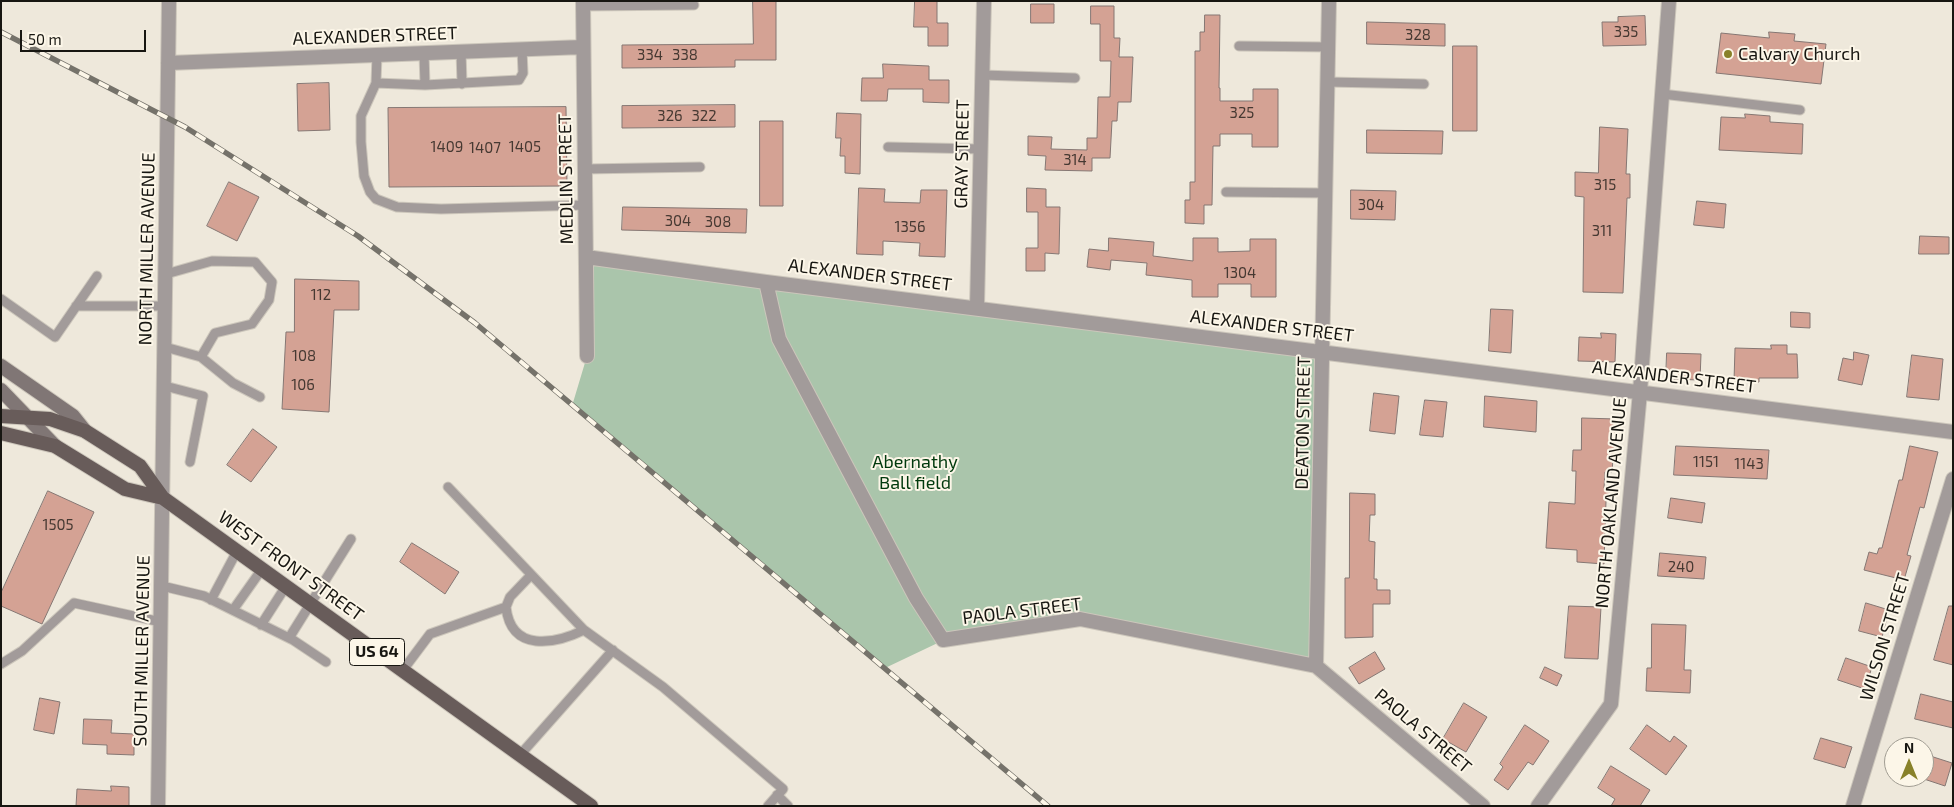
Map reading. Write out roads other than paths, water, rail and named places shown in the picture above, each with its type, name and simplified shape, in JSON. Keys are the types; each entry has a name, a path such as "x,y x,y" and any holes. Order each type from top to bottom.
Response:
{"main road":[{"name":"WEST FRONT STREET","path":"1,366 73,416 85,431 140,466 163,498 591,806"},
{"name":"WEST FRONT STREET","path":"1,390 55,446 125,489 163,498"},
{"path":"1,416 28,416 50,419 85,431"},
{"name":"US 64","path":"1,433 55,446"}],"street":[{"name":"NORTH MILLER AVENUE","path":"163,498 169,1"},
{"name":"GRAY STREET","path":"977,307 984,1"},
{"name":"DEATON STREET","path":"1316,666 1329,1"},
{"name":"NORTH OAKLAND AVENUE","path":"1538,806 1611,704 1640,392 1669,1"},
{"name":"MEDLIN STREET","path":"583,4 587,356"},
{"name":"ALEXANDER STREET","path":"168,63 584,47"},
{"name":"ALEXANDER STREET","path":"586,257 766,282 977,307 1953,432"},
{"name":"PAOLA STREET","path":"766,282 779,339 916,598 944,640 1080,619 1316,666 1482,806"},
{"name":"WILSON STREET","path":"1853,806 1953,479"},
{"name":"SOUTH MILLER AVENUE","path":"158,806 163,498"}],"lane":[{"path":"583,4 694,5"},
{"path":"1239,46 1328,47"},
{"path":"376,83 425,85 519,80 523,73 522,49"},
{"path":"461,52 462,84"},
{"path":"424,53 425,85"},
{"path":"377,55 376,83 363,108 361,134 364,176 376,199 397,206 432,209 586,205"},
{"path":"982,75 1075,78"},
{"path":"1328,82 1424,84"},
{"path":"1662,94 1800,110"},
{"path":"888,148 980,149"},
{"path":"585,168 700,167"},
{"path":"1226,192 1326,193"},
{"path":"166,274 212,261 255,262 272,282 269,300 252,324 214,333 200,357"},
{"path":"1,299 55,336 97,276"},
{"path":"76,306 166,306"},
{"path":"165,347 200,357 233,383 260,397"},
{"path":"164,386 203,396 190,462"},
{"path":"448,487 584,630 663,687 782,789 768,806"},
{"path":"289,638 351,539"},
{"path":"211,600 237,551"},
{"path":"233,610 262,569"},
{"path":"530,575 510,597 506,607 511,625 519,634 531,641 560,640 584,630"},
{"path":"162,586 211,600 233,610 289,638 326,662"},
{"path":"261,625 286,586"},
{"path":"1,664 22,651 74,603 161,622"},
{"path":"403,670 430,634 506,607"},
{"path":"520,755 613,650"},
{"path":"777,795 788,806"}],"railway":[{"path":"1,32 185,127 358,236 475,323 1048,806"}],"place":[{"name":"Calvary Church","path":"1728,54"}],"park label":[{"name":"Abernathy Ball field","path":"915,472"}]}
